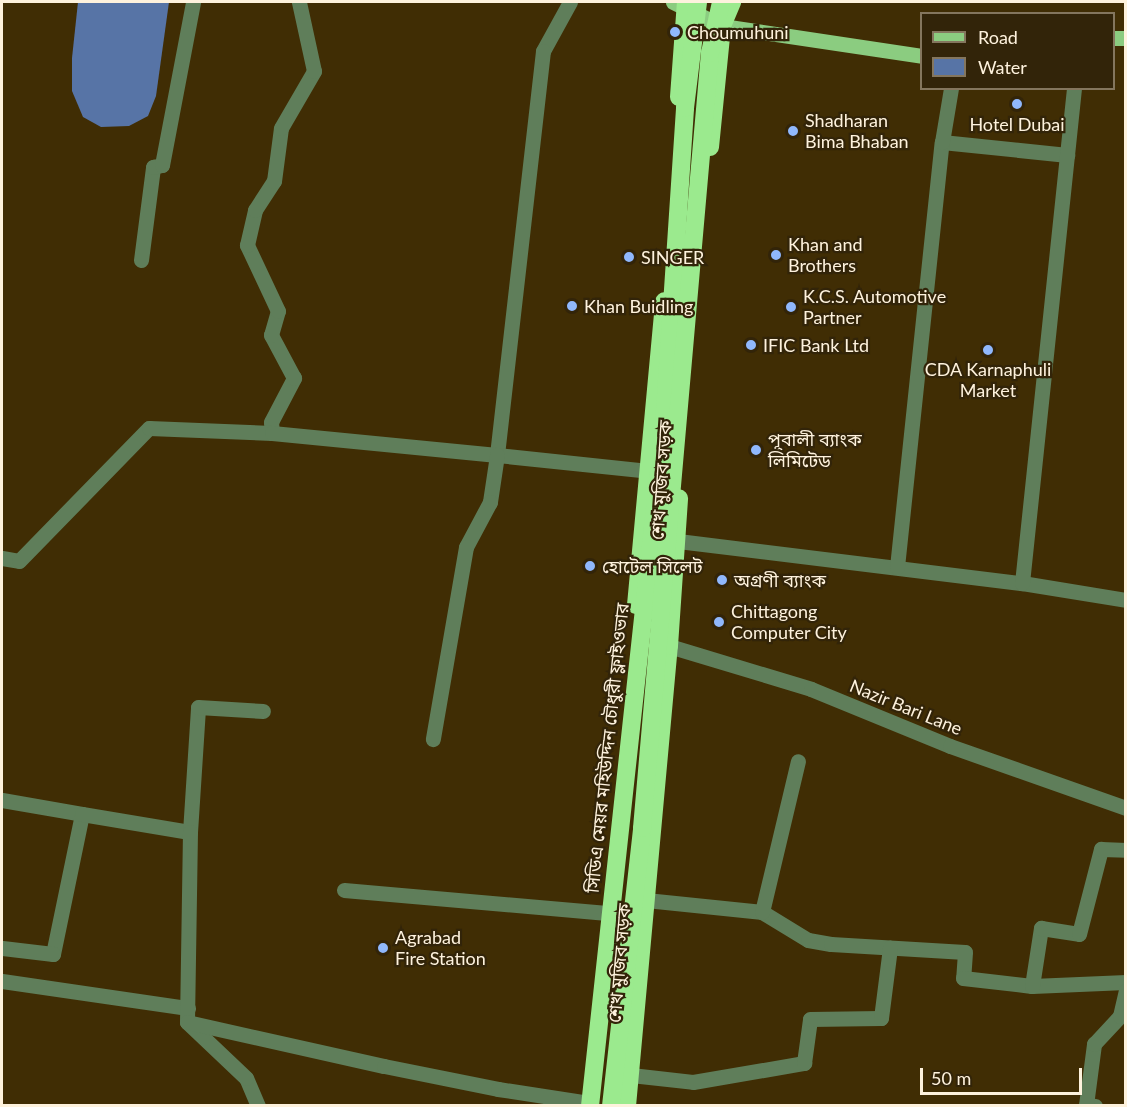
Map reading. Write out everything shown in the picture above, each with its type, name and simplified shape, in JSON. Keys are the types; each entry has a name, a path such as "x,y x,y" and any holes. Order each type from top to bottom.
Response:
{"highway":[{"path":"611,1106 642,828 710,53 721,2"},
{"name":"শেখ মুজিব সড়ক","path":"627,1106 722,26 732,2"},
{"name":"শেখ মুজিব সড়ক","path":"589,1105 672,215 685,3"},
{"name":"সিডিএ মেয়র মহিউদ্দিন চৌধুরী ফ্লাইওভার","path":"589,1105 664,425 685,108 685,3"}],"main road":[{"path":"685,3 722,26 920,56"}],"street":[{"path":"141,261 153,167 162,165 193,2"},
{"path":"272,433 271,422 294,378 271,335 278,311 247,245 255,210 274,181 281,128 314,71 299,2"},
{"path":"433,739 466,547 490,502 543,51 570,2"},
{"path":"897,567 942,142 951,90"},
{"path":"1022,583 1074,90"},
{"path":"942,142 1067,155"},
{"path":"2,558 19,561 149,428 272,433 648,471"},
{"path":"678,542 1022,583 1125,600"},
{"name":"Nazir Bari Lane","path":"669,646 811,689 950,746 1125,808"},
{"path":"258,1106 246,1078 187,1015 190,832 198,707 263,711"},
{"path":"762,912 798,761"},
{"path":"2,800 190,832"},
{"path":"2,948 53,954 82,814"},
{"path":"1032,986 1041,928 1079,934 1101,849 1125,850"},
{"path":"344,890 607,913"},
{"path":"645,900 762,912 808,940 965,952 963,978 1032,986 1125,982"},
{"path":"631,1075 693,1082 804,1063 810,1018 880,1018 890,948"},
{"path":"2,981 187,1015 407,1070 589,1105"},
{"path":"1089,1105 1094,1044 1120,1016 1125,992"}],"water":[{"path":"78,2 169,2 156,96 148,116 129,126 101,127 83,117 72,91 72,58"}],"place":[{"name":"Choumuhuni","path":"675,32"},
{"name":"Hotel Dubai","path":"1017,104"},
{"name":"Shadharan Bima Bhaban","path":"793,131"},
{"name":"Khan and Brothers","path":"776,255"},
{"name":"SINGER","path":"629,257"},
{"name":"Khan Buidling","path":"572,306"},
{"name":"K.C.S. Automotive Partner","path":"791,307"},
{"name":"IFIC Bank Ltd","path":"751,345"},
{"name":"CDA Karnaphuli Market","path":"988,350"},
{"name":"পূবালী ব্যাংক লিমিটেড","path":"756,450"},
{"name":"হোটেল সিলেট","path":"590,566"},
{"name":"অগ্রণী ব্যাংক","path":"722,580"},
{"name":"Chittagong Computer City","path":"719,622"},
{"name":"Agrabad Fire Station","path":"383,948"}]}
